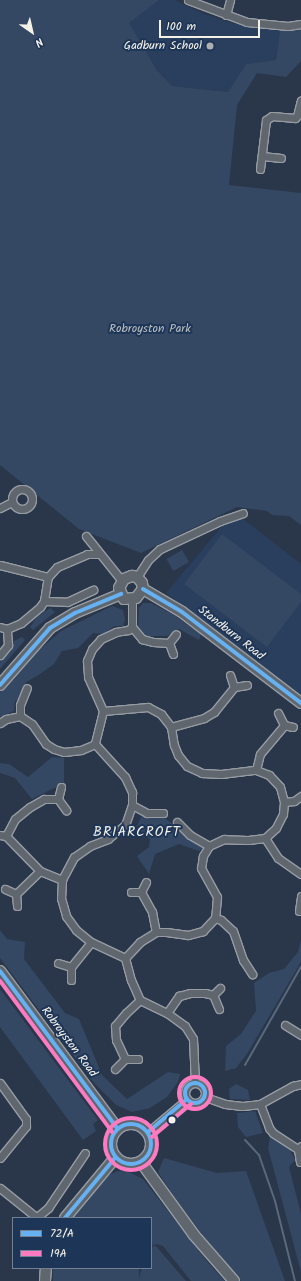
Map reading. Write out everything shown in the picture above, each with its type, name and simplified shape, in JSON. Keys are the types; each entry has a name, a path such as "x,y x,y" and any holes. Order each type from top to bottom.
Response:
{"street":[{"path":"188,0 246,22 288,26 301,24"},
{"path":"226,15 230,0"},
{"path":"260,169 266,120 272,116 295,118 297,116 301,100"},
{"path":"262,156 281,158"},
{"path":"0,508 12,502"},
{"path":"137,577 148,560 160,549 220,521 243,514"},
{"path":"86,536 122,582"},
{"path":"0,655 8,645 4,628 21,623 40,607 44,601 48,577 57,567 87,554 99,554"},
{"path":"0,565 48,577"},
{"path":"132,576 137,577 142,583 143,589 140,594 132,599 124,599 119,588 122,582 126,578 132,576"},
{"name":"Standburn Road","path":"143,589 182,612 301,703"},
{"path":"44,601 67,602 93,590"},
{"path":"0,685 50,628 74,613 122,594"},
{"path":"132,599 132,627 142,639 152,642 169,642 176,634"},
{"path":"95,744 103,711 88,676 87,660 92,649 102,639 116,632 128,630 132,627"},
{"path":"169,642 173,654"},
{"path":"230,675 234,687"},
{"path":"171,727 204,718 214,712 234,687 247,685"},
{"path":"20,716 20,705 27,688"},
{"path":"103,711 148,708 161,714 171,727 176,750 188,766 202,773 221,774 256,770 269,775 280,787 284,802 283,814 276,828 265,838 248,840 224,839 209,846 203,856 202,868 217,897 215,918 203,931 188,935 156,932 140,942 125,958"},
{"path":"278,713 284,725"},
{"path":"0,724 6,719 20,716 32,724 46,744 54,749 64,752 80,750 95,744"},
{"path":"256,770 260,754 284,725"},
{"path":"284,725 293,727"},
{"path":"95,744 125,777 132,792 132,805 125,825 108,839 90,846 74,857 62,880 61,898 66,916 76,930 91,942 125,958 131,980 140,1000 168,1013 185,1026 192,1039 195,1083"},
{"path":"58,799 61,787"},
{"path":"284,802 294,801 301,796"},
{"path":"58,799 44,799 30,807 15,819 3,835 40,871 62,880"},
{"path":"58,799 66,810"},
{"path":"132,805 147,813 163,813"},
{"path":"177,822 190,835 209,846"},
{"path":"265,838 278,858 301,874"},
{"path":"16,894 40,871"},
{"path":"141,892 146,882"},
{"path":"5,889 16,894"},
{"path":"131,892 141,892"},
{"path":"141,892 152,912 156,932"},
{"path":"16,894 17,906"},
{"path":"299,911 301,896"},
{"path":"215,918 221,920 233,931 243,960 252,974"},
{"path":"71,980 71,967 91,942"},
{"path":"58,963 71,967"},
{"name":"Robroyston Road","path":"0,971 117,1128"},
{"path":"213,996 220,988"},
{"path":"168,1013 179,996 190,993 205,993 213,996 219,1009"},
{"path":"125,1060 116,1040 115,1026 126,1012 140,1000"},
{"path":"285,1025 301,1035"},
{"path":"115,1069 125,1060 138,1059"},
{"path":"0,1083 26,1119 26,1126 0,1158"},
{"path":"187,1099 196,1104 203,1101 205,1097 204,1087 195,1083"},
{"path":"187,1099 186,1089 195,1083"},
{"path":"205,1097 225,1104 242,1106 260,1104 294,1086 301,1084"},
{"path":"148,1132 187,1099"},
{"path":"260,1104 269,1128 274,1134 299,1147 300,1162"},
{"path":"127,1124 139,1125 148,1132 151,1142 149,1154 141,1162 135,1165 125,1164 114,1158 110,1148 111,1136 117,1128 127,1124"},
{"path":"37,1217 48,1208 85,1153"},
{"path":"66,1217 114,1158"},
{"path":"141,1162 194,1234 234,1281"},
{"path":"0,1188 35,1217"},
{"path":"45,1281 46,1269"}],"shaded area":[{"name":"Gadburn School","path":"157,0 174,0 204,14 235,24 280,31 276,60 246,64 228,92 172,86 153,65 127,22"},
{"path":"234,512 301,564 301,695 166,593"}],"green space":[{"name":"Robroyston Park","path":"0,0 159,0 129,23 156,69 172,86 228,92 246,64 276,60 280,31 301,30 301,61 286,77 257,73 237,105 229,185 301,193 301,525 289,516 272,515 267,511 237,507 141,553 79,529 0,465"},
{"path":"222,534 301,594 301,602 267,647 184,584"},
{"path":"182,550 189,562 173,571 166,559"},
{"path":"143,603 151,603 172,614 201,634 199,640 179,629 167,636 146,636 138,626 139,608"},
{"path":"112,606 123,610 125,619 123,626 115,626 103,634 93,633 78,648 62,651 54,664 26,682 20,699 15,701 14,711 0,717 0,692 37,652 61,631"},
{"path":"50,608 55,612 33,630 30,627 37,617"},
{"path":"22,637 25,640 0,669 0,662 12,642"},
{"path":"52,757 64,758 64,783 32,799 15,778 0,773 0,763 9,764 28,777"},
{"path":"142,815 163,817 205,847 199,851 179,844 155,854 149,874 137,856 149,847 150,839 136,828"},
{"path":"0,930 7,939 25,942 24,959 65,1013 79,1019 102,1075 127,1099 168,1072 180,1074 178,1082 167,1097 150,1108 132,1112 116,1105 94,1083 0,958"},
{"path":"301,940 301,962 247,1054 236,1068 225,1071 226,1046 241,1034 256,1011 254,983 269,973 284,969 298,952"},
{"path":"0,989 98,1120 93,1124 96,1131 83,1140 0,1027"},
{"path":"236,1084 248,1090 250,1100 230,1099 229,1089"},
{"path":"255,1111 263,1133 246,1137 238,1127 237,1113"},
{"path":"270,1137 289,1148 295,1160 289,1167 301,1214 301,1272 268,1148"},
{"path":"164,1158 217,1173 246,1171 285,1281 241,1281 226,1266 173,1195 158,1172"},
{"path":"118,1171 129,1172 143,1179 210,1265 225,1281 191,1281 163,1246 156,1244 152,1246 152,1217 74,1217 108,1175"},
{"path":"155,1245 186,1281 138,1281 142,1269 152,1269 152,1247"},
{"path":"53,1269 139,1269 139,1281 53,1281"}],"waterway":[{"path":"245,1065 301,967"},
{"path":"245,1140 259,1155 275,1201 295,1281"}],"transit line":[{"name":"72/A","path":"143,589 182,612 301,703"},
{"name":"72/A","path":"0,685 50,628 75,613 121,594"},
{"name":"72/A","path":"0,971 117,1128"},
{"name":"19A","path":"0,981 112,1132"},
{"name":"19A","path":"192,1077 198,1077 208,1084 211,1093 210,1099 204,1106 198,1109 192,1109 182,1102 179,1096 179,1090 186,1080 192,1077"},
{"name":"72/A","path":"195,1083 202,1086 205,1093 202,1100 195,1103 188,1100 185,1093 188,1086 195,1083"},
{"name":"72/A","path":"148,1132 187,1099"},
{"name":"19A","path":"152,1137 191,1104"},
{"name":"19A","path":"126,1118 136,1118 150,1125 157,1139 157,1144 157,1149 150,1163 136,1170 126,1170 116,1166 109,1159 105,1149 105,1139 109,1129 116,1122 126,1118"},
{"name":"72/A","path":"135,1124 142,1127 148,1133 151,1144 150,1152 142,1161 135,1164 127,1164 120,1161 112,1152 111,1140 114,1133 123,1125 135,1124"},
{"name":"72/A","path":"66,1217 115,1158"}],"place":[{"name":"Gadburn School","path":"210,46"}],"district":[{"name":"BRIARCROFT","path":"137,832"}]}
